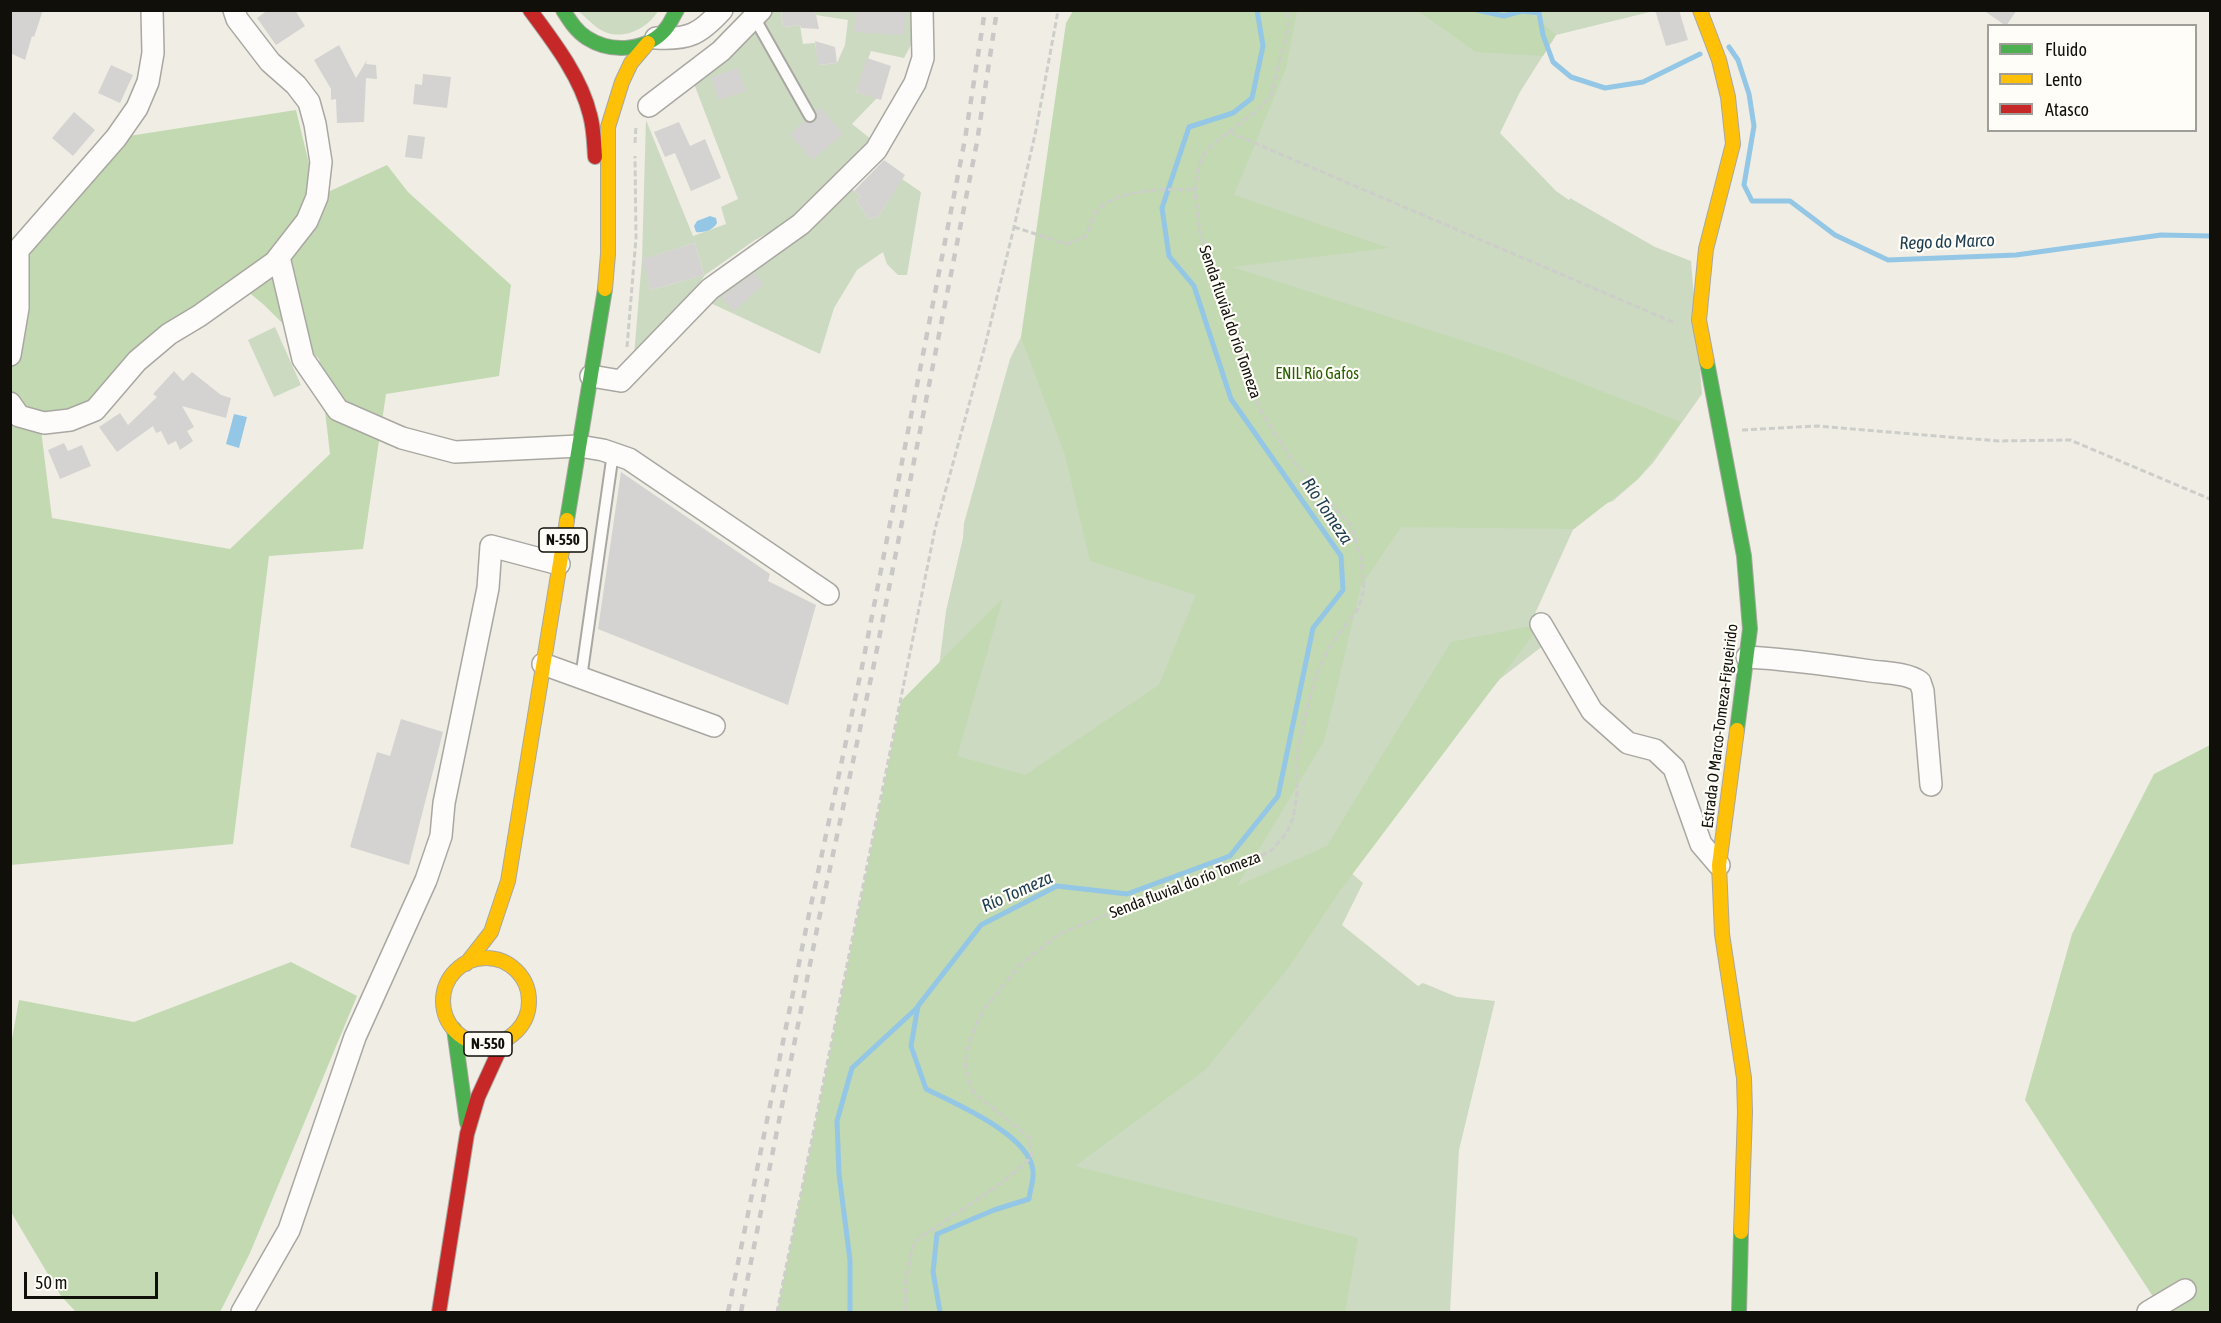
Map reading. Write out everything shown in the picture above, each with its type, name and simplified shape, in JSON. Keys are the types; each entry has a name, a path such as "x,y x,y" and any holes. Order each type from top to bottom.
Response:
{"main road":[{"path":"530,10 570,70 586,103 593,130 597,170 597,221 600,240 608,254"},
{"name":"N-550","path":"608,127 622,82 632,63 652,40 667,28 677,10"},
{"name":"Estrada O Marco-Tomeza-Figueirido","path":"1700,10 1721,69 1728,97 1732,144 1706,249 1699,320 1744,556 1750,629 1719,865 1722,934 1744,1078 1739,1312"},
{"path":"566,16 588,40 599,45 623,48 652,40"},
{"path":"566,16 582,54"},
{"name":"N-550","path":"467,1134 466,1107 454,1029 445,1013 443,997 446,986 454,973 466,964 491,932 508,881 602,310 608,254 608,127 601,101"},
{"name":"N-550","path":"508,881 510,916"},
{"name":"N-550","path":"439,1312 467,1134 478,1097 504,1040 520,1026 528,1007 527,989 519,974 512,950"},
{"path":"466,964 484,958 494,959 509,965 519,974"},
{"name":"N-550","path":"454,1029 465,1038 480,1044 504,1040"}],"street":[{"path":"10,355 18,308 14,251 116,138 136,108 148,82 153,53 152,10"},
{"path":"10,402 19,416 44,423 70,420 95,411 137,361 161,341 275,262 307,221 317,197 321,162 309,102 296,85 270,62 237,19 234,10"},
{"path":"591,376 621,381 710,289 801,224 876,150 915,83 923,58 922,10"},
{"path":"652,40 688,37 707,26 720,13 737,34"},
{"path":"643,111 721,51 758,14"},
{"path":"279,257 303,359 338,410 402,438 455,452 579,446 629,459 828,594"},
{"path":"242,1312 289,1230 355,1036 426,880 441,836 444,803 488,588 490,546 559,564"},
{"path":"1541,624 1592,711 1628,743 1655,750 1674,768 1701,844 1719,865"},
{"path":"1747,657 1795,660 1907,676 1920,682 1923,691 1931,785"},
{"path":"543,664 714,726"},
{"path":"2148,1312 2185,1290"}],"lane":[{"path":"758,14 810,116"},
{"path":"581,678 613,453"}],"path":[{"path":"777,1312 935,529 982,357 1014,226 1036,130 1058,10"},
{"name":"Senda fluvial do río Tomeza","path":"905,1312 906,1278 914,1242 1004,1182 1032,1157 1029,1137 981,1100 972,1090 965,1064 968,1046 985,1008 1019,966 1059,934 1206,880 1271,851 1289,829 1293,818 1297,794 1296,762 1305,713 1316,676 1328,649 1359,607 1364,588 1361,559 1352,527 1293,461 1265,418 1250,389 1240,348 1200,233 1195,190 1199,165 1205,153 1271,96 1289,25 1287,10"},
{"path":"628,373 626,359 643,111"},
{"path":"1228,132 1680,326 1699,320"},
{"path":"1014,226 1067,244 1085,237 1098,210 1113,199 1164,189 1195,190"},
{"path":"1719,431 1817,426 1998,441 2070,440 2211,499"}],"green space":[{"path":"578,11 658,11 648,23 635,31 613,34 601,30"},
{"path":"770,11 781,11 783,27 800,25 803,44 815,43 819,65 837,63 845,45 848,20 816,15 815,11 911,11 911,45 904,58 871,51 856,92 877,98 852,124 871,139 864,149 793,220 755,240 705,275 690,297 634,356 642,259 646,120 693,236 726,224 721,207 738,199 693,81","holes":["695,243 704,275 651,290 643,259"]},
{"name":"ENIL Río Gafos","path":"1073,11 1297,11 1286,68 1234,195 1389,248 1232,267 1511,356 1681,422 1638,479 1574,529 1401,527 1361,586 1324,741 1237,886 1327,846 1451,642 1541,624 1339,892 1289,967 1205,1070 1075,1166 1358,1238 1345,1312 777,1312 901,701 1003,598 957,756 1025,775 1159,685 1196,595 1090,561 1065,455 1021,337 1066,23"},
{"name":"ENIL Río Gafos","path":"1095,11 1654,11 1556,35 1520,92 1500,133 1556,191 1569,200 1570,198 1655,247 1691,261 1702,394 1653,463 1638,479 1613,501 1581,512 1528,629 1544,645 1500,679 1414,779 1350,872 1363,883 1342,925 1418,986 1423,983 1457,997 1495,1001 1459,1150 1450,1312 815,1312 939,667 946,611 963,538 964,523 1010,359 1021,337 1027,314"},
{"path":"1418,11 1528,11 1556,35 1543,56 1476,52"},
{"path":"296,110 317,197 387,165 408,192 511,285 499,376 386,394 363,549 269,556 233,844 11,865 11,251 116,138","holes":["241,286 263,304 319,359 330,454 230,549 52,518 39,414 95,410"]},
{"path":"902,179 921,192 907,275 898,275 887,264 883,252 857,270 834,308 820,354 704,300 847,185 861,197 856,200 869,219 878,217"},
{"path":"275,327 301,385 274,397 248,340"},
{"path":"2210,745 2210,1312 2163,1312 2025,1100 2072,934 2154,774"},
{"path":"291,962 357,996 250,1253 220,1312 76,1312 61,1296 11,1212 10,1050 19,1000 134,1022"}],"water":[{"path":"710,216 716,218 717,223 713,228 696,232 694,226 697,221"},
{"path":"234,414 247,417 239,448 226,444"}],"building":[{"path":"10,10 43,10 25,60 10,53"},
{"path":"268,10 295,10 305,26 276,45 257,18"},
{"path":"781,10 815,10 819,29 801,28 800,25 783,27"},
{"path":"856,10 906,10 904,35 854,32"},
{"path":"1655,10 1679,10 1688,40 1666,46"},
{"path":"1983,10 2017,10 2007,24 2003,24"},
{"path":"815,41 835,47 837,63 818,65"},
{"path":"339,45 356,78 367,60 366,64 376,65 377,79 366,78 364,122 337,123 336,99 331,100 331,89 314,60"},
{"path":"867,58 891,66 881,100 856,92"},
{"path":"111,65 133,75 120,103 98,93"},
{"path":"738,68 746,91 719,100 711,77"},
{"path":"423,74 451,77 447,108 413,104 415,84 422,85"},
{"path":"820,107 843,134 812,160 790,134 804,121 814,122 817,117 816,111"},
{"path":"74,112 95,130 73,156 52,138"},
{"path":"679,122 690,146 705,139 721,178 691,191 675,153 665,157 654,132"},
{"path":"408,135 425,137 422,159 405,157"},
{"path":"884,160 905,175 878,217 869,219 856,200 861,197 854,191"},
{"path":"695,243 704,275 651,290 642,259"},
{"path":"754,273 764,284 734,311 721,297"},
{"path":"174,371 183,381 192,372 221,395 231,398 226,418 182,406 194,427 187,431 193,441 180,450 176,441 168,445 161,431 156,433 153,426 117,452 99,427 120,413 128,425 157,397 153,394"},
{"path":"64,443 68,451 82,445 91,466 60,479 48,450"},
{"path":"621,472 770,574 768,581 816,605 788,705 598,629"},
{"path":"401,719 443,732 409,865 350,847 377,752 390,756"}],"waterway":[{"name":"Río Tomeza","path":"940,1312 933,1272 937,1234 994,1210 1029,1199 1033,1171 1029,1158 1006,1133 972,1112 926,1089 911,1046 918,1006 981,925 1057,886 1127,894 1230,856 1278,796 1313,628 1343,590 1341,556 1231,399 1194,286 1169,256 1162,208 1189,127 1233,113 1252,98 1263,46 1257,10"},
{"name":"Rego do Marco","path":"1477,10 1504,16 1522,11 1539,13 1543,35 1553,62 1571,77 1605,88 1643,82 1700,54"},
{"name":"Rego do Marco","path":"1729,47 1738,60 1749,94 1754,126 1744,185 1752,201 1790,201 1835,235 1888,260 2016,255 2161,235 2210,236"},
{"name":"Río Tomeza","path":"850,1312 850,1260 839,1174 837,1121 852,1068 918,1007"}],"railway":[{"path":"728,1312 863,662 965,139 985,10"},
{"path":"741,1312 819,919 874,664 977,142 997,10"}],"traffic: fast":[{"path":"563,10 576,29 587,38 619,48 651,41 668,26 677,10"},
{"path":"567,520 605,289"},
{"path":"1707,362 1744,556 1750,629 1737,730"},
{"path":"454,1029 467,1123"},
{"path":"1739,1312 1741,1232"}],"traffic: slow":[{"path":"1700,10 1719,60 1728,97 1733,144 1706,249 1699,320 1707,362"},
{"path":"605,289 608,254 608,127 622,82 631,63 648,43"},
{"path":"466,964 491,932 508,881 567,520"},
{"path":"1737,730 1719,865 1722,934 1744,1078 1741,1232"},
{"path":"486,958 502,962 516,971 525,985 529,1001 525,1017 516,1031 502,1040 486,1044 470,1040 456,1031 447,1017 443,1001 447,985 456,971 470,962 486,958"}],"traffic: jam":[{"path":"530,10 565,60 580,87 591,120 595,157"},
{"path":"439,1312 467,1134 478,1097 504,1040"}]}
